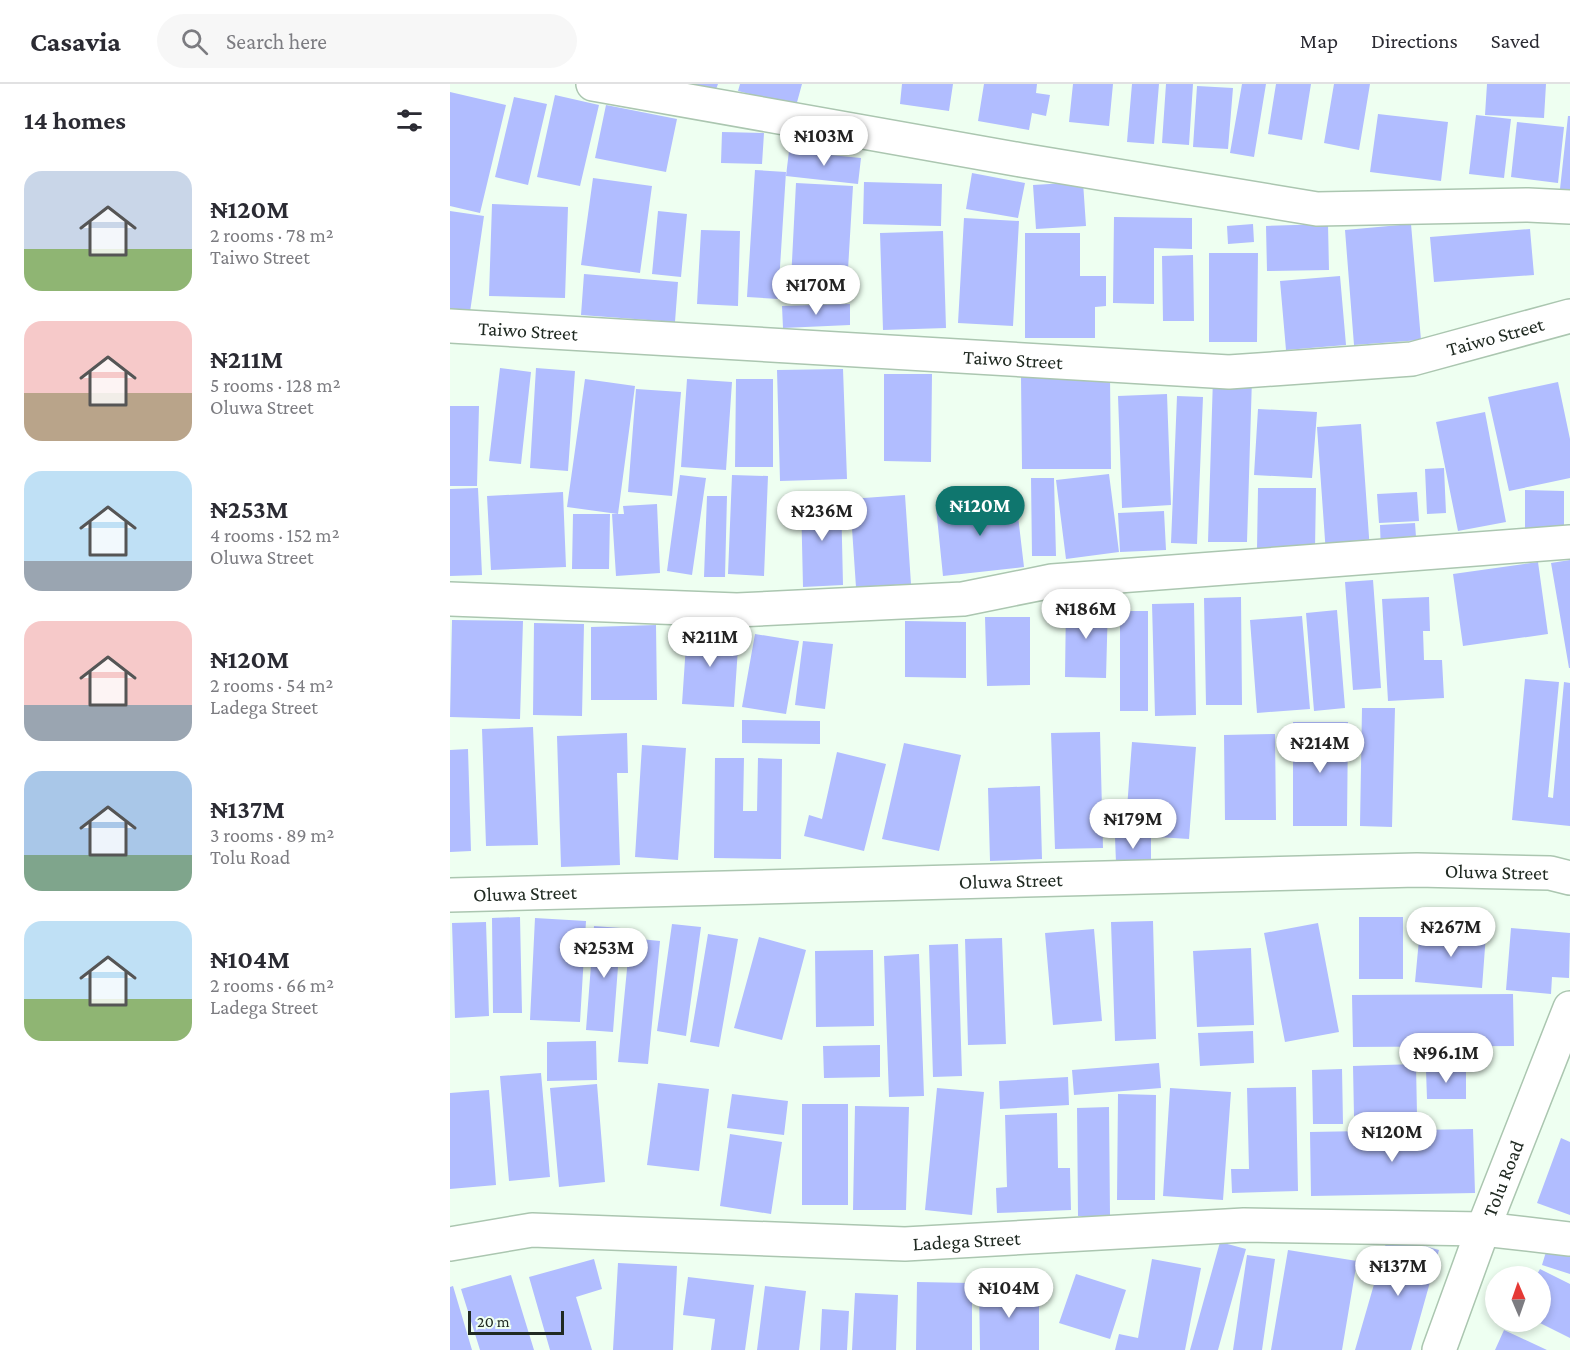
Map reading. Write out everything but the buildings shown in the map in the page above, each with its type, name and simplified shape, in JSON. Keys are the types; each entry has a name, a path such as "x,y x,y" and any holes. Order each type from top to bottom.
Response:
{"street":[{"path":"593,84 1021,160 1317,209 1528,205 1570,207"},
{"name":"Taiwo Street","path":"450,326 1229,372 1412,359 1570,316"},
{"path":"450,599 737,610 963,599 1052,581 1570,542"},
{"name":"Oluwa Street","path":"450,895 1417,870 1550,873 1570,878"},
{"name":"Tolu Road","path":"1439,1350 1483,1229 1570,1008"},
{"name":"Ladega Street","path":"450,1244 532,1230 905,1244 1244,1225 1483,1229 1570,1239"}]}
